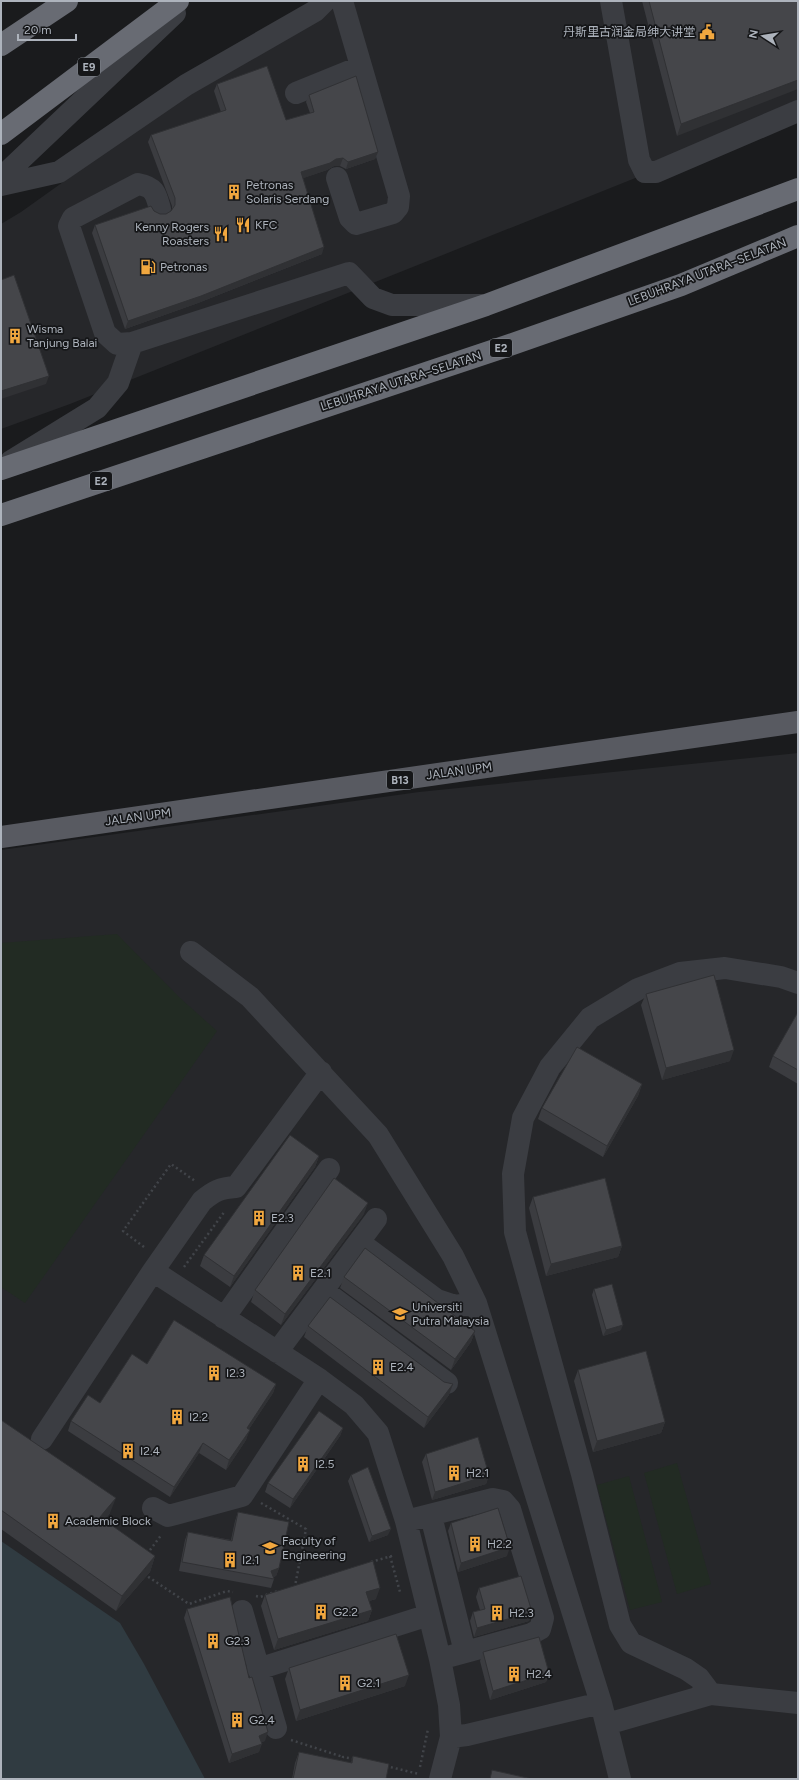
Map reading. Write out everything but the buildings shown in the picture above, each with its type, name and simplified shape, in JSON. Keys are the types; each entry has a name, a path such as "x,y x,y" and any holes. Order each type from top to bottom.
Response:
{"highway":[{"path":"1,45 67,1"},
{"name":"E9","path":"1,134 178,1"},
{"path":"1,468 486,305 798,189"},
{"name":"LEBUHRAYA UTARA–SELATAN","path":"1,515 516,343 680,285 798,236"}],"main road":[{"name":"JALAN UPM","path":"1,837 798,722"}],"street":[{"path":"1,178 187,1"},
{"path":"1,185 59,172 186,85 315,11 325,1"},
{"path":"337,178 350,218 356,224 393,213 398,207 399,196 360,67 342,1"},
{"path":"612,1 639,160 645,172 656,172 798,111"},
{"path":"296,93 360,67"},
{"path":"160,209 156,193 149,186 138,184 73,218 69,226 105,333 117,344 132,343 198,313 349,273 373,298 392,305 486,305"},
{"path":"1,468 97,408 118,383 132,343"},
{"path":"191,952 250,997 378,1135 453,1256 476,1303 601,1703 620,1779"},
{"path":"711,1694 699,1678 631,1643 620,1625 582,1474 515,1232 513,1174 523,1118 550,1067 590,1018 638,989 680,973 725,968 781,977 798,983"},
{"path":"42,1439 153,1271 202,1201 212,1193 222,1188 236,1187 321,1072"},
{"path":"224,1318 329,1168"},
{"path":"277,1352 324,1291 376,1219"},
{"path":"360,1242 437,1300 455,1306 476,1303"},
{"path":"153,1271 319,1379 354,1405 378,1433 406,1521 440,1659 449,1705 451,1737 440,1779"},
{"path":"324,1291 447,1383"},
{"path":"153,1508 168,1516 242,1496 319,1379"},
{"path":"406,1521 431,1516 494,1499 503,1501 510,1509 543,1618 540,1629 532,1634 440,1659"},
{"path":"431,1516 465,1652"},
{"path":"245,1600 258,1669 281,1734"},
{"path":"258,1669 429,1615"},
{"path":"607,1724 711,1694 798,1703"},
{"path":"451,1737 467,1735 601,1703"}],"path":[{"path":"259,1502 306,1529 295,1586"},
{"path":"368,1563 390,1556"},
{"path":"143,1574 189,1604 227,1590 245,1600 281,1590"},
{"path":"288,1588 302,1584"},
{"path":"381,1765 419,1773 428,1728"},
{"path":"281,1734 343,1757 358,1760"},
{"path":"341,1764 343,1757"}],"shaded area":[{"path":"317,1 798,1 798,113 70,404 1,429 1,224 21,212"},
{"name":"Universiti Putra Malaysia","path":"798,753 798,1779 1,1779 1,850 419,792"},
{"path":"117,934 179,997 217,1031 25,1303 1,1287 1,943"},
{"path":"677,1463 711,1584 677,1594 644,1473"},
{"path":"629,1476 662,1602 630,1610 597,1485"},
{"path":"1,1541 120,1623 144,1664 205,1779 1,1779"}],"place":[{"name":"丹斯里古润金局绅大讲堂","path":"707,32"},
{"name":"Petronas Solaris Serdang","path":"234,192"},
{"name":"KFC","path":"243,225"},
{"name":"Kenny Rogers Roasters","path":"221,234"},
{"name":"Petronas","path":"148,267"},
{"name":"Wisma Tanjung Balai","path":"15,336"},
{"name":"E2.3","path":"259,1218"},
{"name":"E2.1","path":"298,1273"},
{"name":"Universiti Putra Malaysia","path":"400,1314"},
{"name":"E2.4","path":"378,1367"},
{"name":"I2.3","path":"214,1373"},
{"name":"I2.2","path":"177,1417"},
{"name":"I2.4","path":"128,1451"},
{"name":"I2.5","path":"303,1464"},
{"name":"H2.1","path":"454,1473"},
{"name":"Academic Block","path":"53,1521"},
{"name":"H2.2","path":"475,1544"},
{"name":"Faculty of Engineering","path":"270,1548"},
{"name":"I2.1","path":"230,1560"},
{"name":"G2.2","path":"321,1612"},
{"name":"H2.3","path":"497,1613"},
{"name":"G2.3","path":"213,1641"},
{"name":"H2.4","path":"514,1674"},
{"name":"G2.1","path":"345,1683"},
{"name":"G2.4","path":"237,1720"}]}
